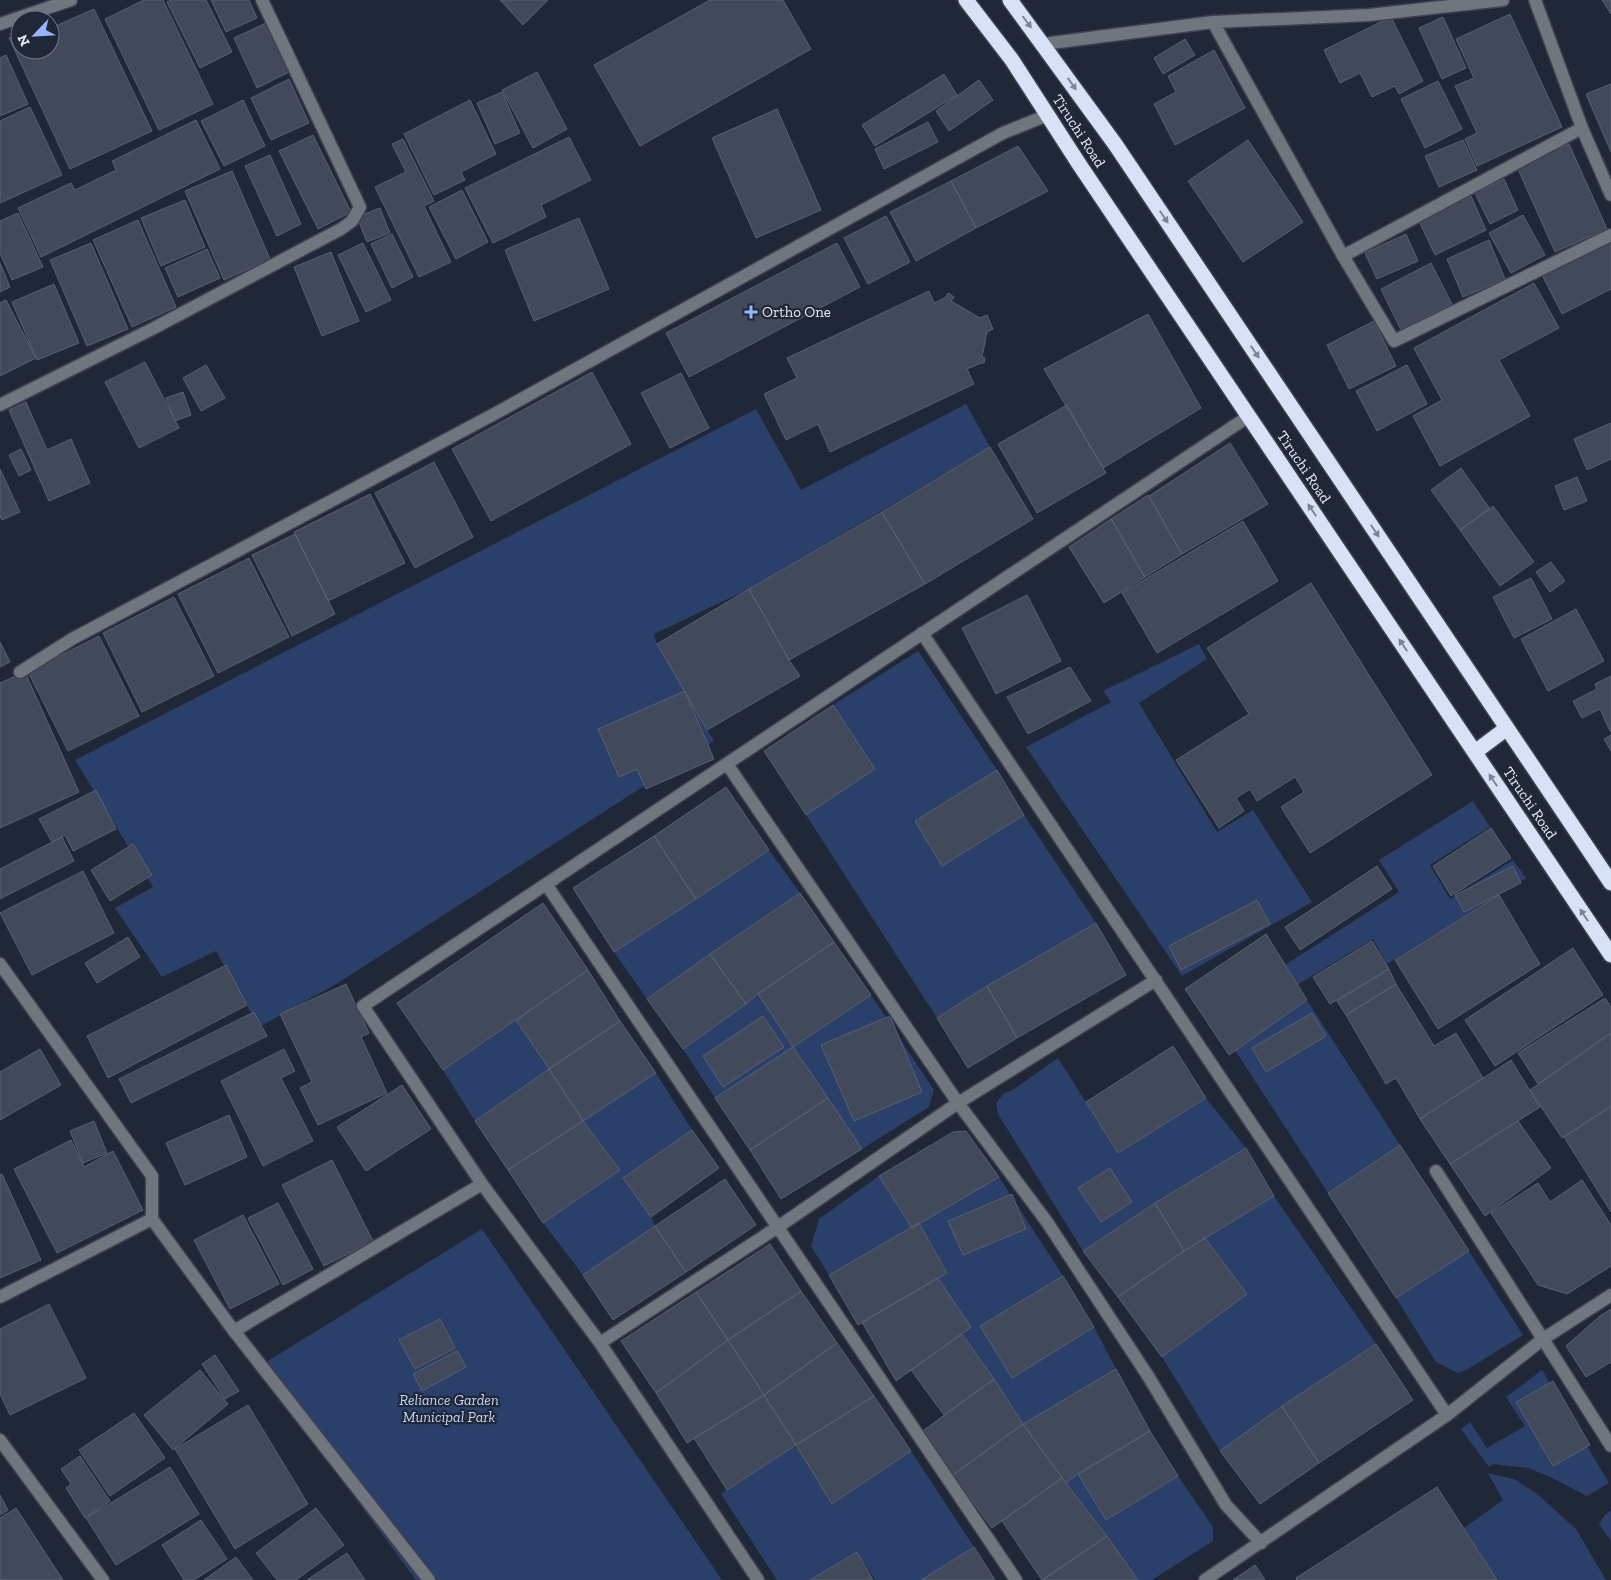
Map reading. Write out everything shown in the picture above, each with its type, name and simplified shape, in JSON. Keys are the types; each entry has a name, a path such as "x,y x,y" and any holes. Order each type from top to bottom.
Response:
{"highway":[{"name":"Tiruchi Road","path":"966,0 1012,60 1611,955"},
{"name":"Tiruchi Road","path":"1010,0 1116,144 1611,883"},
{"path":"1475,752 1507,728"}],"street":[{"path":"0,24 71,0"},
{"path":"0,405 152,329 341,229 352,220 360,207 262,0"},
{"path":"1044,44 1213,22 1369,15 1503,0"},
{"path":"1534,0 1582,128 1611,195"},
{"path":"1213,22 1343,256 1394,341 1611,235"},
{"path":"20,672 72,639 498,412 995,138 1048,115"},
{"path":"1343,256 1582,128"},
{"path":"758,1580 600,1343 482,1184 363,1006 1249,416"},
{"path":"922,633 1447,1415"},
{"path":"727,764 958,1103 1047,1222 1148,1376 1226,1505 1260,1543"},
{"path":"546,884 1016,1580"},
{"path":"0,964 152,1176 152,1218 234,1331 429,1580"},
{"path":"600,1343 778,1227 958,1103 1156,980"},
{"path":"1436,1171 1611,1446"},
{"path":"234,1331 482,1184"},
{"path":"0,1297 152,1218"},
{"path":"1205,1580 1447,1415 1543,1339 1611,1295"},
{"path":"0,1440 103,1580"}],"green space":[{"path":"966,404 990,447 749,589 654,634 657,644 714,741 338,983 259,1027 216,951 162,977 115,908 153,887 75,760 756,409 801,490"},
{"path":"1199,644 1207,659 1139,703 1217,832 1253,810 1312,902 1182,976 1026,747 1111,702 1103,691"},
{"path":"918,651 997,770 915,821 942,865 1024,815 1096,923 987,986 937,1018 806,815 875,769 833,705"},
{"path":"1473,801 1490,827 1430,865 1450,899 1513,860 1526,878 1387,964 1373,939 1297,985 1285,965 1399,892 1379,860"},
{"path":"769,850 800,893 647,999 614,952"},
{"path":"758,994 793,1047 871,995 934,1090 929,1107 862,1149 715,1098 683,1049"},
{"path":"1307,1000 1400,1145 1328,1193 1235,1050"},
{"path":"516,1020 549,1069 475,1121 443,1070"},
{"path":"1058,1058 1118,1153 1206,1098 1246,1148 1155,1203 1083,1251 998,1114 996,1104 1003,1094 1014,1089"},
{"path":"656,1073 692,1130 624,1178 651,1217 655,1226 583,1275 543,1223 620,1170 583,1121"},
{"path":"879,1176 912,1228 829,1275 811,1246 819,1219"},
{"path":"999,1177 1063,1276 981,1326 1012,1377 1094,1327 1116,1369 1023,1424 962,1334 970,1326 938,1278 947,1272 919,1223"},
{"path":"1274,1196 1376,1344 1282,1406 1220,1451 1162,1357 1247,1294 1205,1238"},
{"name":"Reliance Garden Municipal Park","path":"482,1229 722,1580 416,1580 258,1367"},
{"path":"1469,1251 1523,1335 1468,1369 1458,1373 1436,1362 1396,1298"},
{"path":"1542,1370 1609,1483 1587,1496 1528,1468 1493,1464 1489,1467 1461,1429 1470,1422 1487,1448 1525,1426 1506,1397"},
{"path":"796,1445 833,1504 911,1451 974,1547 921,1580 875,1580 857,1552 810,1580 777,1580 721,1494"},
{"path":"1488,1473 1514,1479 1536,1493 1576,1529 1606,1580 1497,1580 1464,1528 1503,1500"},
{"path":"1078,1474 1106,1520 1178,1476 1213,1527 1213,1541 1152,1580 1138,1580 1066,1483"},
{"path":"1611,1510 1611,1541 1599,1524"}],"building":[{"path":"144,0 163,0 213,104 159,130 105,19"},
{"path":"171,0 206,0 232,52 200,68 167,2"},
{"path":"211,0 249,0 257,18 226,32"},
{"path":"500,0 548,0 523,25"},
{"path":"710,0 783,0 811,49 640,146 594,65"},
{"path":"1602,0 1611,0 1611,14"},
{"path":"94,9 152,131 70,169 19,60 60,60 60,24"},
{"path":"1510,14 1562,127 1477,166 1465,139 1477,133 1455,86 1474,78 1456,39"},
{"path":"1391,17 1423,81 1399,94 1395,86 1372,97 1360,73 1340,83 1324,50"},
{"path":"1443,17 1466,68 1442,79 1419,28"},
{"path":"266,23 289,72 257,88 234,38"},
{"path":"1185,39 1195,55 1163,74 1154,58"},
{"path":"1214,50 1245,108 1175,145 1154,104 1176,92 1168,76"},
{"path":"6,55 28,104 0,116 0,58"},
{"path":"537,72 567,129 533,148 502,90"},
{"path":"944,74 957,95 875,146 862,125"},
{"path":"289,79 309,123 271,140 251,98"},
{"path":"979,80 993,100 949,131 936,111"},
{"path":"1438,81 1462,129 1425,148 1401,99"},
{"path":"1611,84 1611,152 1586,94"},
{"path":"502,92 520,133 495,144 477,103"},
{"path":"243,100 265,146 224,166 201,121"},
{"path":"470,100 496,154 461,172 465,180 434,195 404,134"},
{"path":"30,107 62,175 0,203 0,121"},
{"path":"777,109 821,210 756,238 712,138"},
{"path":"196,120 220,169 41,257 18,208 71,183 75,190 116,170 112,161"},
{"path":"928,122 938,142 884,169 875,149"},
{"path":"313,135 351,212 318,229 279,151"},
{"path":"569,137 591,180 541,205 546,217 493,243 465,188"},
{"path":"403,139 434,201 424,206 451,262 419,277 375,187 406,172 392,144"},
{"path":"1248,140 1303,222 1243,262 1188,181"},
{"path":"1463,140 1477,170 1439,187 1425,156"},
{"path":"1569,144 1607,229 1555,252 1517,167"},
{"path":"1018,146 1048,191 976,228 951,181"},
{"path":"270,155 301,224 277,236 245,166"},
{"path":"232,171 270,259 224,280 185,191"},
{"path":"1504,179 1518,210 1490,224 1475,193"},
{"path":"951,181 976,228 916,261 890,212"},
{"path":"462,190 488,242 456,259 429,207"},
{"path":"1471,196 1486,230 1435,255 1419,221"},
{"path":"185,200 205,247 161,266 141,218"},
{"path":"380,208 390,233 367,242 357,217"},
{"path":"18,213 43,267 12,280 0,253 0,221"},
{"path":"1523,215 1545,255 1511,273 1489,233"},
{"path":"886,216 910,262 868,284 844,238"},
{"path":"579,218 609,289 534,321 505,250"},
{"path":"138,220 176,307 132,327 93,240"},
{"path":"392,234 413,277 392,288 371,244"},
{"path":"1406,234 1418,261 1377,279 1365,253"},
{"path":"1489,240 1505,279 1463,297 1447,259"},
{"path":"1611,240 1611,289 1562,314 1542,275"},
{"path":"91,243 128,329 87,346 50,260"},
{"path":"363,243 391,300 366,312 338,255"},
{"path":"837,243 860,287 689,377 666,333"},
{"path":"207,249 220,278 178,297 165,268"},
{"path":"331,252 359,321 322,336 294,267"},
{"path":"0,263 10,287 0,292"},
{"path":"1431,263 1452,304 1401,330 1381,289"},
{"path":"1534,283 1559,328 1499,360 1530,416 1440,466 1413,416 1442,400 1414,348"},
{"path":"54,284 79,343 37,360 12,302"},
{"path":"929,291 934,303 945,298 948,293 954,297 951,301 980,318 987,315 993,329 987,332 982,357 985,358 984,363 967,369 974,384 830,452 818,424 786,440 764,394 797,378 787,358"},
{"path":"6,300 36,358 0,376 0,303"},
{"path":"1148,314 1201,408 1103,468 1044,369"},
{"path":"1374,321 1396,366 1349,389 1327,345"},
{"path":"145,362 179,428 139,448 105,382"},
{"path":"206,365 225,398 201,411 183,378"},
{"path":"1407,365 1427,404 1377,431 1356,391"},
{"path":"592,372 631,444 491,521 452,449"},
{"path":"681,373 709,428 670,448 641,393"},
{"path":"183,392 191,415 175,421 166,398"},
{"path":"26,402 47,450 71,439 90,483 49,501 9,410"},
{"path":"1067,405 1106,473 1037,513 998,444"},
{"path":"1611,423 1611,459 1587,470 1574,439"},
{"path":"1230,443 1268,504 1182,554 1149,496"},
{"path":"990,447 1033,519 925,584 882,512"},
{"path":"21,449 31,470 19,476 9,455"},
{"path":"434,462 473,537 415,568 375,493"},
{"path":"1461,468 1490,509 1460,530 1431,490"},
{"path":"0,469 20,512 2,520 0,516"},
{"path":"1577,477 1587,501 1564,510 1555,486"},
{"path":"370,494 405,563 328,601 294,532"},
{"path":"1148,495 1182,554 1145,577 1111,519"},
{"path":"1493,506 1534,562 1500,586 1460,530"},
{"path":"882,512 925,584 789,660 749,589"},
{"path":"1111,519 1145,577 1104,603 1069,547"},
{"path":"1243,521 1278,581 1157,653 1122,593"},
{"path":"295,534 335,614 292,636 252,555"},
{"path":"249,558 289,637 218,673 178,594"},
{"path":"1551,562 1565,581 1550,592 1536,572"},
{"path":"1531,578 1552,619 1514,638 1493,597"},
{"path":"1311,583 1432,775 1310,853 1281,807 1304,792 1295,777 1257,801 1250,789 1236,798 1244,811 1219,828 1176,760 1249,714 1207,648"},
{"path":"749,589 800,676 707,730 657,644"},
{"path":"1027,595 1061,661 996,694 962,628"},
{"path":"174,597 214,676 142,712 103,633"},
{"path":"1576,609 1604,661 1548,691 1521,639"},
{"path":"99,636 139,716 68,751 28,672"},
{"path":"0,642 10,662 0,667"},
{"path":"1070,667 1091,701 1028,734 1007,697"},
{"path":"25,672 79,792 0,828 0,683"},
{"path":"1611,676 1610,731 1600,709 1582,718 1573,701 1597,689 1595,684"},
{"path":"685,691 714,759 646,789 637,769 619,777 598,729"},
{"path":"833,705 875,769 806,815 764,751"},
{"path":"1611,735 1611,751 1604,739"},
{"path":"997,770 1024,815 942,866 915,821"},
{"path":"726,787 769,850 696,899 654,836"},
{"path":"96,790 116,829 73,851 65,835 52,842 39,819"},
{"path":"1491,828 1511,858 1451,896 1433,866"},
{"path":"654,836 696,899 614,952 573,888"},
{"path":"62,837 74,861 0,899 0,869"},
{"path":"133,844 152,875 110,901 91,870"},
{"path":"1377,866 1392,889 1300,950 1285,927"},
{"path":"1513,866 1521,883 1464,912 1455,895"},
{"path":"83,871 114,933 32,975 0,913"},
{"path":"800,893 834,942 746,1004 710,954"},
{"path":"1499,895 1540,964 1438,1029 1395,960"},
{"path":"1257,900 1270,924 1181,970 1169,946"},
{"path":"543,903 588,970 443,1070 397,1003"},
{"path":"1096,923 1126,975 1017,1038 987,986"},
{"path":"1266,934 1307,1000 1229,1055 1185,989"},
{"path":"128,937 140,957 97,983 85,963"},
{"path":"1372,941 1389,969 1330,1004 1313,977"},
{"path":"834,942 871,995 793,1047 758,994"},
{"path":"1573,948 1603,995 1495,1066 1465,1020"},
{"path":"710,954 746,1004 683,1049 647,999"},
{"path":"226,965 247,1005 108,1078 87,1036"},
{"path":"1389,969 1396,984 1346,1015 1337,1001"},
{"path":"588,970 620,1021 549,1069 516,1020"},
{"path":"346,984 369,1033 361,1037 387,1093 318,1125 300,1088 312,1082 280,1014"},
{"path":"1396,984 1434,1046 1456,1033 1483,1078 1420,1119 1396,1078 1386,1084 1346,1015"},
{"path":"987,986 1017,1038 968,1068 937,1018"},
{"path":"1605,998 1611,1007 1611,1033 1538,1084 1518,1053"},
{"path":"254,1012 267,1036 131,1103 119,1079"},
{"path":"1312,1013 1326,1036 1266,1072 1252,1048"},
{"path":"763,1016 784,1047 723,1087 703,1056"},
{"path":"890,1016 922,1092 854,1121 821,1045"},
{"path":"620,1021 656,1073 583,1121 549,1069"},
{"path":"1611,1033 1611,1106 1562,1138 1530,1090"},
{"path":"1173,1046 1206,1098 1118,1153 1086,1102"},
{"path":"793,1047 828,1098 750,1150 715,1098"},
{"path":"40,1049 61,1085 0,1120 0,1072"},
{"path":"284,1049 295,1071 281,1078 313,1141 263,1166 221,1081"},
{"path":"1511,1060 1540,1107 1450,1164 1420,1119"},
{"path":"549,1069 583,1121 508,1170 475,1121"},
{"path":"402,1085 431,1129 366,1171 337,1127"},
{"path":"828,1098 862,1149 781,1199 750,1150"},
{"path":"1611,1106 1611,1212 1564,1137"},
{"path":"229,1115 247,1157 185,1185 166,1143"},
{"path":"94,1121 107,1153 83,1163 70,1131"},
{"path":"583,1121 620,1170 543,1223 508,1170"},
{"path":"1518,1121 1551,1168 1485,1216 1450,1164"},
{"path":"692,1130 719,1168 651,1217 623,1178"},
{"path":"966,1131 999,1177 912,1228 879,1176 953,1132"},
{"path":"71,1140 84,1167 113,1151 143,1210 57,1253 14,1169"},
{"path":"1400,1145 1469,1251 1396,1298 1328,1193"},
{"path":"1246,1148 1274,1196 1184,1251 1155,1203"},
{"path":"332,1160 373,1241 324,1266 282,1185"},
{"path":"1110,1168 1132,1202 1101,1222 1078,1188"},
{"path":"2,1174 41,1260 0,1278 0,1175"},
{"path":"725,1179 756,1225 686,1272 655,1226"},
{"path":"1582,1180 1611,1225 1611,1266 1567,1294 1538,1285 1491,1213 1538,1183 1550,1202"},
{"path":"1012,1194 1026,1229 963,1255 948,1221"},
{"path":"278,1203 313,1269 283,1285 248,1218"},
{"path":"1155,1203 1184,1251 1118,1297 1083,1251"},
{"path":"243,1215 279,1284 230,1309 194,1240"},
{"path":"919,1223 947,1273 858,1325 829,1275"},
{"path":"655,1226 686,1272 613,1320 583,1275"},
{"path":"1205,1238 1247,1294 1162,1357 1118,1297"},
{"path":"770,1244 801,1291 728,1340 696,1292"},
{"path":"1063,1276 1094,1327 1012,1378 980,1326"},
{"path":"938,1278 971,1327 896,1381 862,1322"},
{"path":"801,1291 837,1343 764,1395 728,1340"},
{"path":"696,1292 728,1340 656,1393 621,1341"},
{"path":"49,1304 86,1378 10,1415 0,1394 0,1329"},
{"path":"1611,1309 1611,1362 1586,1377 1566,1346 1600,1316"},
{"path":"440,1319 455,1348 415,1369 399,1340"},
{"path":"962,1334 994,1379 944,1415 911,1370"},
{"path":"728,1340 764,1395 687,1443 656,1393"},
{"path":"837,1343 874,1396 796,1445 764,1395"},
{"path":"1376,1344 1413,1400 1319,1463 1282,1406"},
{"path":"457,1351 466,1367 422,1391 413,1374"},
{"path":"215,1355 239,1391 225,1399 202,1364"},
{"path":"1116,1369 1150,1431 1066,1483 1023,1424"},
{"path":"200,1370 228,1404 173,1450 144,1415"},
{"path":"994,1379 1023,1424 953,1475 924,1430"},
{"path":"1553,1381 1590,1445 1553,1466 1516,1402"},
{"path":"764,1395 796,1445 727,1490 694,1438"},
{"path":"874,1396 911,1451 832,1504 796,1445"},
{"path":"248,1405 308,1504 235,1549 175,1449"},
{"path":"1282,1406 1319,1463 1260,1504 1220,1451"},
{"path":"134,1413 165,1458 110,1496 79,1450"},
{"path":"1023,1424 1062,1478 992,1528 953,1475"},
{"path":"1150,1431 1178,1476 1106,1520 1078,1474"},
{"path":"80,1456 110,1501 85,1518 66,1488 71,1484 61,1469"},
{"path":"170,1467 199,1514 116,1565 86,1518"},
{"path":"1062,1478 1107,1536 1042,1580 1002,1521"},
{"path":"1437,1487 1497,1580 1297,1580 1296,1578"},
{"path":"0,1495 8,1510 0,1515"},
{"path":"16,1508 63,1580 0,1580 0,1518"},
{"path":"316,1508 344,1545 296,1580 277,1580 256,1553"},
{"path":"201,1520 227,1559 194,1580 184,1580 162,1545"},
{"path":"1107,1536 1138,1580 1043,1580"},
{"path":"974,1547 995,1580 921,1580"},
{"path":"857,1552 873,1580 810,1580"},
{"path":"347,1553 365,1580 307,1580"},
{"path":"236,1557 253,1580 204,1580"},
{"path":"1255,1565 1265,1580 1233,1580"}],"place":[{"name":"Ortho One","path":"751,312"}]}
